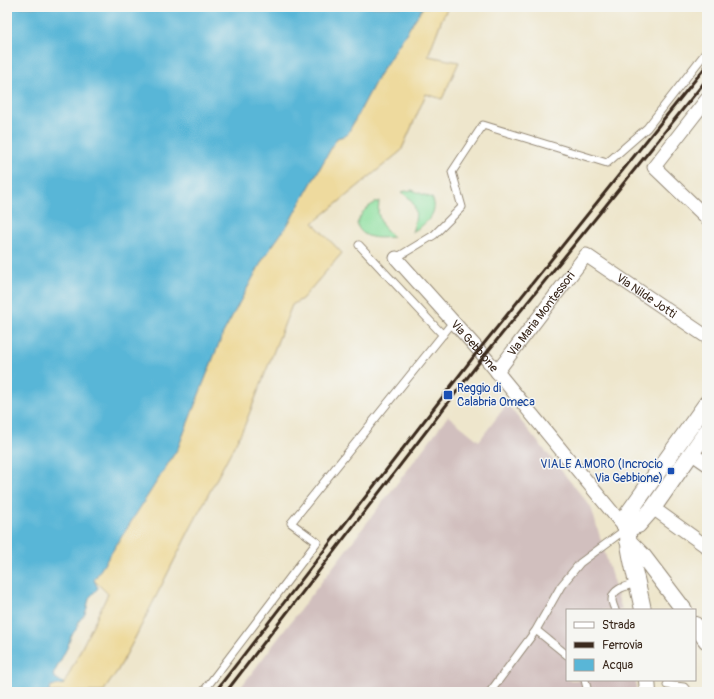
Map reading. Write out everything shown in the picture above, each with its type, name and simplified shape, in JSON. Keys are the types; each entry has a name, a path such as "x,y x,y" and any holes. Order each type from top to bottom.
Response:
{"street":[{"path":"706,103 654,167 707,218"},
{"name":"Via Nilde Jotti","path":"586,255 707,337"},
{"name":"Via Maria Montessori","path":"497,372 586,255"},
{"name":"Via Gebbione","path":"396,258 497,372 627,535 683,609"},
{"path":"643,609 627,535 627,515 707,403"},
{"path":"627,535 638,526 653,508 707,431"},
{"path":"691,453 707,464"},
{"path":"653,508 707,547"},
{"path":"696,626 707,641"},
{"path":"648,681 648,692"}],"lane":[{"path":"396,258 434,235 462,207 452,172 483,125 607,163 647,128 707,51"},
{"path":"359,245 443,334"},
{"path":"203,692 317,542 291,523 453,322"},
{"path":"490,692 536,630 561,586 580,563 627,535"},
{"path":"614,609 612,600 617,590 638,583"},
{"path":"536,630 566,653"},
{"path":"585,681 588,692"},
{"path":"667,685 684,688 688,692"}],"shaded area":[{"path":"507,404 591,507 622,609 566,609 566,681 636,681 636,692 237,692 448,416 479,441"}],"green space":[{"path":"412,190 432,198 434,205 433,212 429,219 412,232 416,215 414,205 407,196 401,192"},
{"path":"379,201 378,213 382,225 393,237 371,237 363,233 358,227 357,224 363,213 368,207"}],"sand":[{"path":"423,7 448,7 428,56 459,62 442,99 426,94 401,151 313,223 342,253 302,299 292,305 244,427 118,670 103,692 49,692 51,686 64,684 108,594 94,580 178,448 223,333 263,259 288,224 337,138 347,135 379,75"}],"water":[{"path":"7,7 423,7 379,75 347,135 337,138 288,224 263,259 223,333 178,448 94,580 98,588 89,598 85,614 79,621 77,628 71,636 68,646 53,675 64,684 51,686 49,692 7,692"}],"railway":[{"path":"215,692 478,351 707,65"},
{"path":"226,692 484,356 707,79"}],"place":[{"name":"Reggio di Calabria Omeca","path":"448,395"},
{"name":"VIALE A.MORO (Incrocio Via Gebbione)","path":"671,471"}]}
